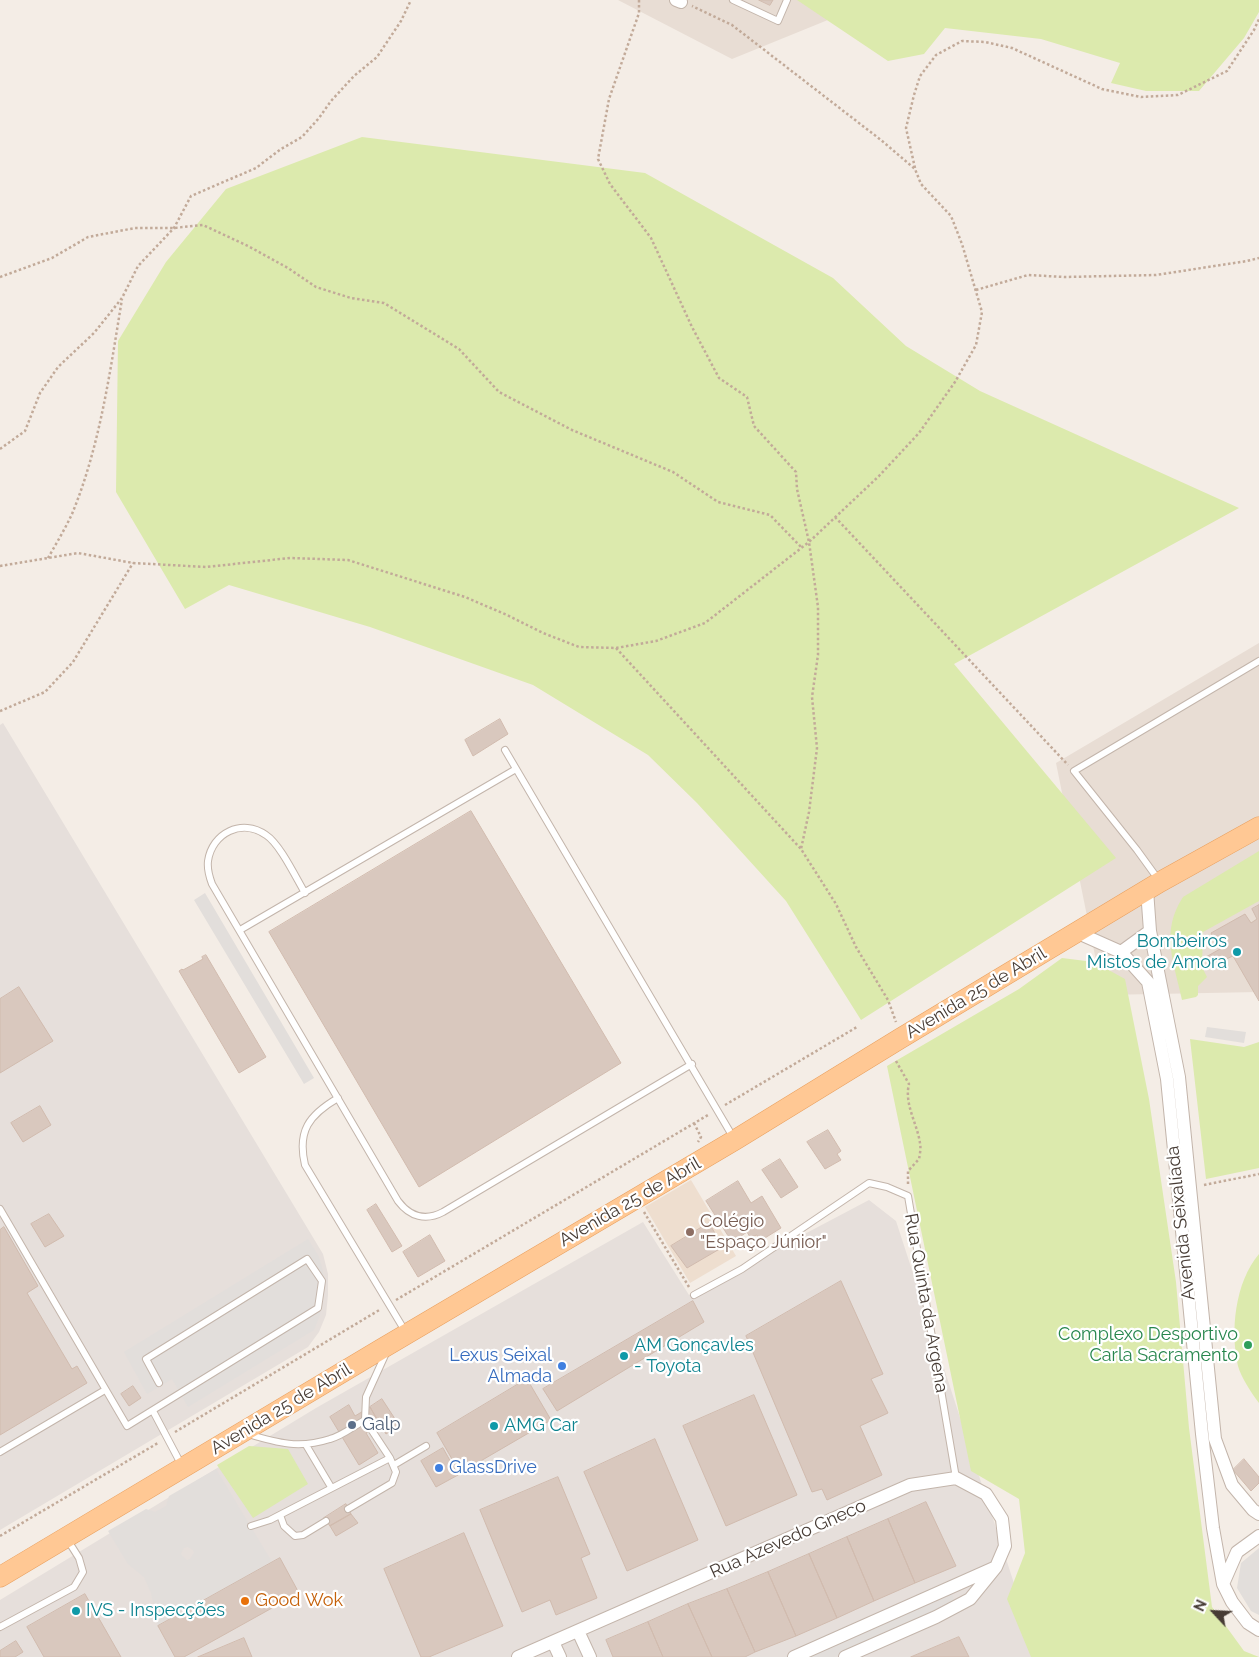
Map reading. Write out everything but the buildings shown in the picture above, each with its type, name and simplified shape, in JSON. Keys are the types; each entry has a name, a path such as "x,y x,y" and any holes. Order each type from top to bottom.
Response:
{"main road":[{"name":"Avenida 25 de Abril","path":"0,1577 735,1140 1076,932 1259,826"}],"street":[{"name":"Avenida Seixalíada","path":"1154,886 1150,931 1179,1077 1215,1439 1232,1485 1253,1510 1259,1514"},
{"path":"1121,952 1150,931"},
{"name":"Avenida Seixalíada","path":"1076,932 1121,952 1148,982 1167,1079 1213,1528 1223,1584 1232,1602 1248,1623 1259,1630"},
{"path":"845,1657 936,1617 970,1599 996,1567 1005,1546 1002,1519 986,1494 956,1478"},
{"name":"Rua Azevedo Gneco","path":"518,1657 910,1485 956,1478"},
{"path":"1223,1584 1237,1552 1259,1536"},
{"path":"794,1657 996,1567"},
{"path":"578,1631 590,1657"},
{"path":"553,1642 560,1657"}],"lane":[{"path":"733,0 778,21 787,0"},
{"path":"1154,886 1137,850 1074,771 1259,661"},
{"path":"505,750 692,1064 735,1140"},
{"path":"240,930 516,769"},
{"path":"304,893 275,843 267,835 257,830 236,828 225,832 216,840 208,861 208,874 212,884 402,1206 411,1214 430,1217 444,1212 692,1064"},
{"path":"338,1098 316,1113 307,1126 303,1140 303,1157 309,1172 389,1304 399,1339 366,1396 365,1420 390,1458 396,1472 392,1483 348,1509"},
{"name":"Rua Quinta da Argena","path":"694,1295 742,1269 869,1183 887,1187 908,1196 956,1478"},
{"path":"0,1209 127,1426 318,1308 322,1281 307,1259 146,1359 159,1383"},
{"path":"0,1452 105,1390"},
{"path":"153,1411 183,1468"},
{"path":"242,1432 275,1443 306,1445 331,1439 365,1420"},
{"path":"306,1445 331,1487"},
{"path":"394,1465 426,1446"},
{"path":"251,1526 280,1515 390,1458"},
{"path":"280,1515 284,1526 295,1536 303,1535 326,1522"},
{"path":"0,1626 74,1587 83,1572 79,1558 66,1538"}],"path":[{"path":"0,449 25,431 40,393 58,368 94,333 122,298 138,266 174,228 191,196 256,168 302,137 354,76 377,58 401,21 411,0"},
{"path":"639,0 639,12 609,99 598,160 610,184 651,238 692,327 719,378 747,397 754,426 796,472 797,489 810,542 818,607 818,655 812,697 817,748 809,812 801,849"},
{"path":"678,1 732,25 881,140 915,169"},
{"path":"0,566 78,553 133,563 206,567 290,558 348,560 465,597 543,633 579,647 616,648 656,640 705,623 810,542 879,476 919,433 955,382 976,345 982,312 962,244 951,216 921,184 915,169 906,128 920,76 936,55 962,41 985,42 1012,48 1102,89 1141,97 1178,95 1227,71 1254,30 1259,19"},
{"path":"0,277 52,258 88,237 135,228 203,226 248,246 288,268 316,287 351,298 384,303 459,349 499,392 572,430 673,472 718,502 770,514 802,548"},
{"path":"976,290 1028,276 1156,275 1259,258"},
{"path":"48,558 71,516 85,480 97,439 122,298"},
{"path":"834,517 1074,771"},
{"path":"0,711 45,692 73,662 133,563"},
{"path":"616,648 801,849 836,904 856,947 888,1000 901,1038"},
{"path":"0,1536 857,1027"},
{"path":"895,1059 909,1084 907,1092 920,1144 919,1159 908,1171 908,1196"},
{"path":"1204,1185 1259,1174"},
{"path":"636,1198 694,1295"}],"shaded area":[{"path":"618,0 877,0 732,59"},
{"path":"1259,643 1259,992 1103,995 1056,763"},
{"path":"3,723 323,1254 328,1274 328,1295 326,1315 319,1332 308,1347 0,1530 0,725"},
{"path":"205,893 314,1078 304,1084 194,900"},
{"path":"1207,1027 1246,1032 1244,1043 1205,1037"},
{"name":"Colégio \"Espaço Júnior\"","path":"691,1180 736,1256 690,1283 645,1207"},
{"path":"869,1200 896,1221 1038,1657 0,1657 0,1600 316,1408 643,1222 689,1295"},
{"path":"308,1239 319,1257 324,1287 320,1315 314,1330 188,1407 172,1379 147,1394 124,1352"},
{"name":"Good Wok","path":"216,1469 272,1562 158,1626 151,1593 144,1577 128,1564 108,1531 146,1509 155,1512 166,1506 169,1496","holes":["188,1547 194,1553 190,1559 187,1560 182,1556 181,1553 184,1548"]},
{"path":"1259,1548 1259,1615 1251,1611 1237,1588 1241,1563"},
{"path":"952,1594 955,1604 834,1657 806,1657"}],"green space":[{"path":"797,0 1259,0 1259,12 1244,38 1199,91 1146,91 1111,83 1120,63 1041,39 945,28 924,54 888,61"},
{"path":"362,137 645,173 833,278 906,346 980,391 1239,508 954,664 1116,858 861,1020 786,901 697,803 648,755 533,685 370,627 229,585 185,609 116,492 118,341 166,262 226,189"},
{"path":"1259,851 1259,901 1203,932 1202,967 1207,977 1198,986 1198,995 1196,997 1182,1000 1173,960 1170,935 1176,910 1183,897"},
{"path":"1062,958 1094,962 1125,979 1149,1099 1176,1282 1189,1428 1212,1607 1244,1651 1259,1657 1031,1657 1007,1599 1025,1553 1019,1499 971,1471 887,1066 1019,989"},
{"path":"1190,1039 1244,1047 1259,1042 1259,1168 1206,1179"},
{"name":"Complexo Desportivo Carla Sacramento","path":"1259,1254 1259,1403 1239,1370 1235,1323 1236,1307 1244,1278"},
{"path":"249,1446 288,1449 308,1484 253,1518 217,1465"}],"place":[{"name":"Bombeiros Mistos de Amora","path":"1237,952"},
{"name":"Colégio \"Espaço Júnior\"","path":"690,1232"},
{"name":"Complexo Desportivo Carla Sacramento","path":"1248,1345"},
{"name":"AM Gonçavles - Toyota","path":"624,1356"},
{"name":"Lexus Seixal Almada","path":"562,1366"},
{"name":"Galp","path":"352,1425"},
{"name":"AMG Car","path":"494,1426"},
{"name":"GlassDrive","path":"439,1468"},
{"name":"Good Wok","path":"245,1601"},
{"name":"IVS - Inspecções","path":"76,1611"}]}
